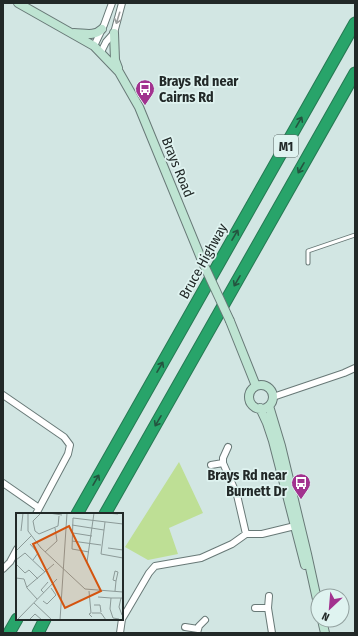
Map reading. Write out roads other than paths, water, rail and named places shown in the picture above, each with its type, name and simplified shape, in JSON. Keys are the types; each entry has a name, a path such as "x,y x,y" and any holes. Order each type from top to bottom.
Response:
{"highway":[{"name":"Bruce Highway","path":"78,513 355,23"},
{"name":"M1","path":"106,513 355,74"},
{"path":"9,633 16,620"},
{"path":"38,633 45,620"}],"main road":[{"name":"Brays Road","path":"18,3 94,46 119,72 139,107 256,386"},
{"path":"71,32 97,34 102,29"},
{"path":"114,34 114,60 119,72"},
{"path":"269,406 260,408 253,405 250,399 251,392 256,386 267,387 273,397 269,406 281,446 297,525"},
{"path":"260,408 273,441 312,572 314,588"}],"street":[{"path":"94,46 112,3"},
{"path":"101,52 106,42 114,34 122,3"},
{"path":"273,397 355,368"},
{"path":"3,395 69,442 70,449 68,454 36,513"},
{"path":"228,447 223,458 223,464 237,495 246,534"},
{"path":"211,466 223,464"},
{"path":"3,483 39,508"},
{"path":"123,618 152,568 160,564 200,558 232,544 246,534 262,534 297,525"},
{"path":"3,568 10,562 16,551"},
{"path":"269,596 268,608 272,633"},
{"path":"254,608 268,608"},
{"path":"120,633 122,620"},
{"path":"185,626 197,631 199,626 205,620"}],"lane":[{"path":"308,263 308,251 355,235"}],"place":[{"name":"Brays Rd near Cairns Rd","path":"145,106"},
{"name":"Brays Rd near Burnett Dr","path":"301,500"}]}
